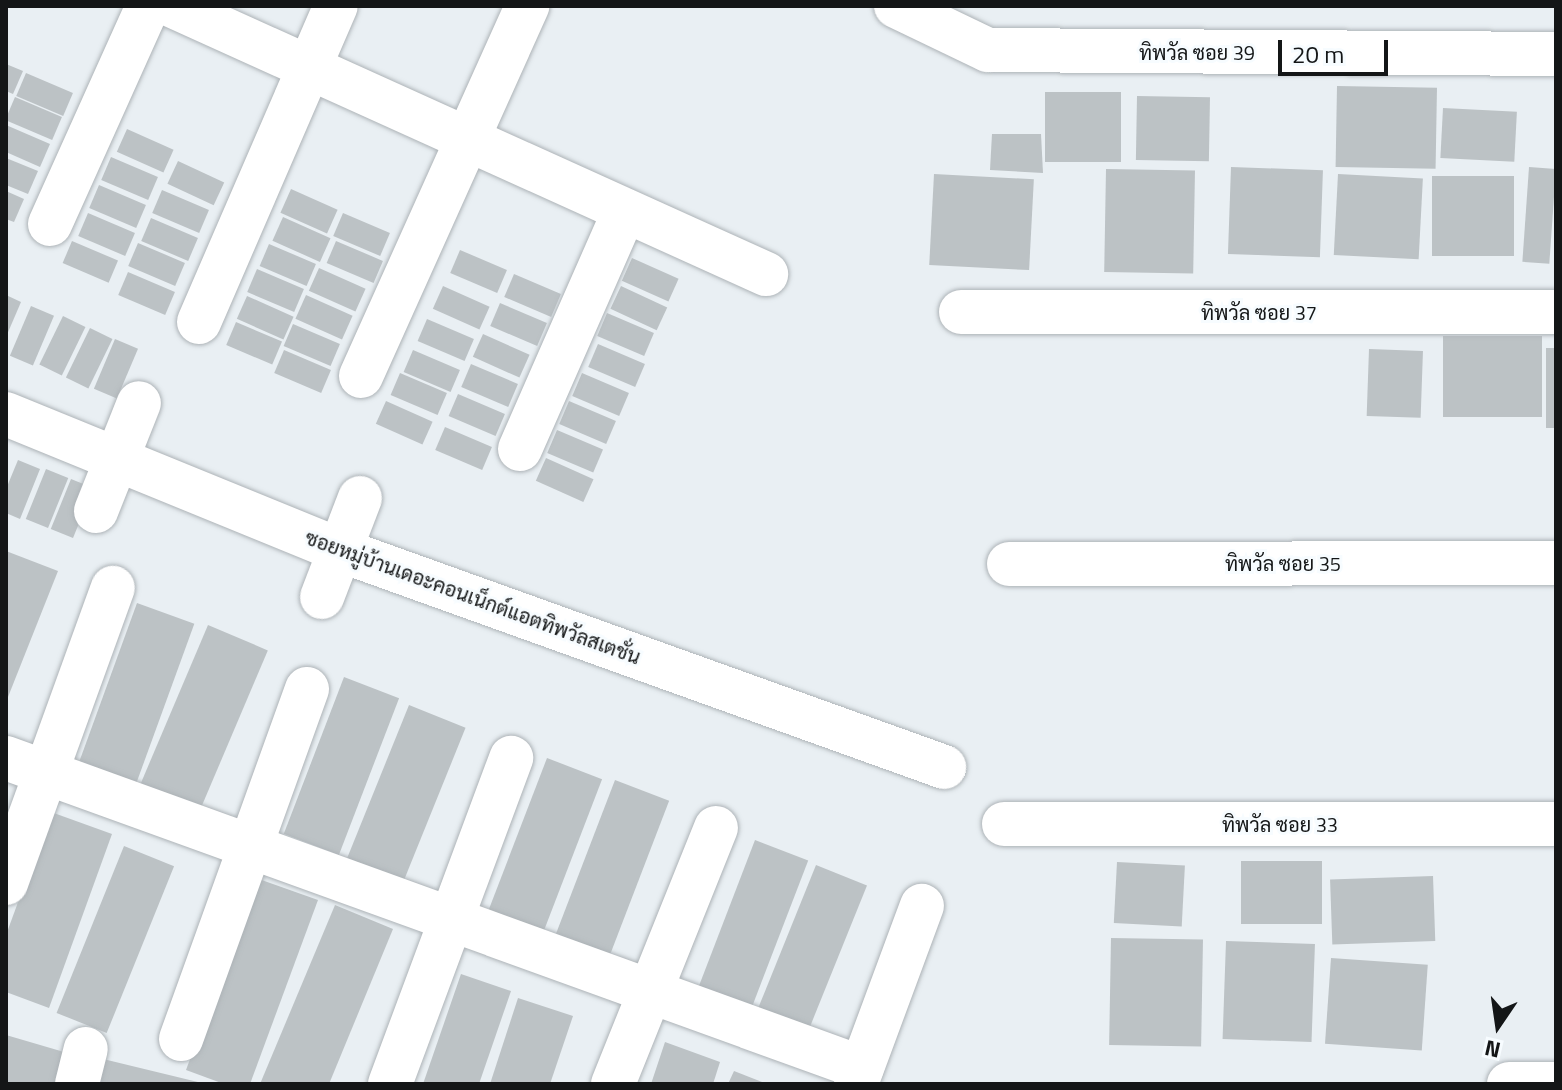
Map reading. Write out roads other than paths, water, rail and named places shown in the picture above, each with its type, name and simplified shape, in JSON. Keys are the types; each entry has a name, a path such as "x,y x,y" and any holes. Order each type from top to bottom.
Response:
{"street":[{"path":"50,224 148,6"},
{"path":"173,6 766,274"},
{"path":"199,322 336,6"},
{"path":"361,376 527,6"},
{"name":"ทิพวัล ซอย 39","path":"896,6 988,50 1556,54"},
{"path":"520,449 624,212"},
{"name":"ทิพวัล ซอย 37","path":"961,312 1556,312"},
{"path":"96,511 139,403"},
{"name":"ซอยหมู่บ้านเดอะคอนเน็กต์แอตทิพวัลสเตชั่น","path":"6,414 340,550 944,767"},
{"path":"322,597 360,498"},
{"name":"ทิพวัล ซอย 35","path":"1009,564 1556,563"},
{"path":"6,883 26,766 113,588"},
{"path":"181,1039 307,689"},
{"path":"390,1084 511,758"},
{"path":"26,766 650,989 859,1076 922,906"},
{"name":"ทิพวัล ซอย 33","path":"1004,824 1556,824"},
{"path":"613,1084 716,828"},
{"path":"1509,1084 1556,1084"}]}
